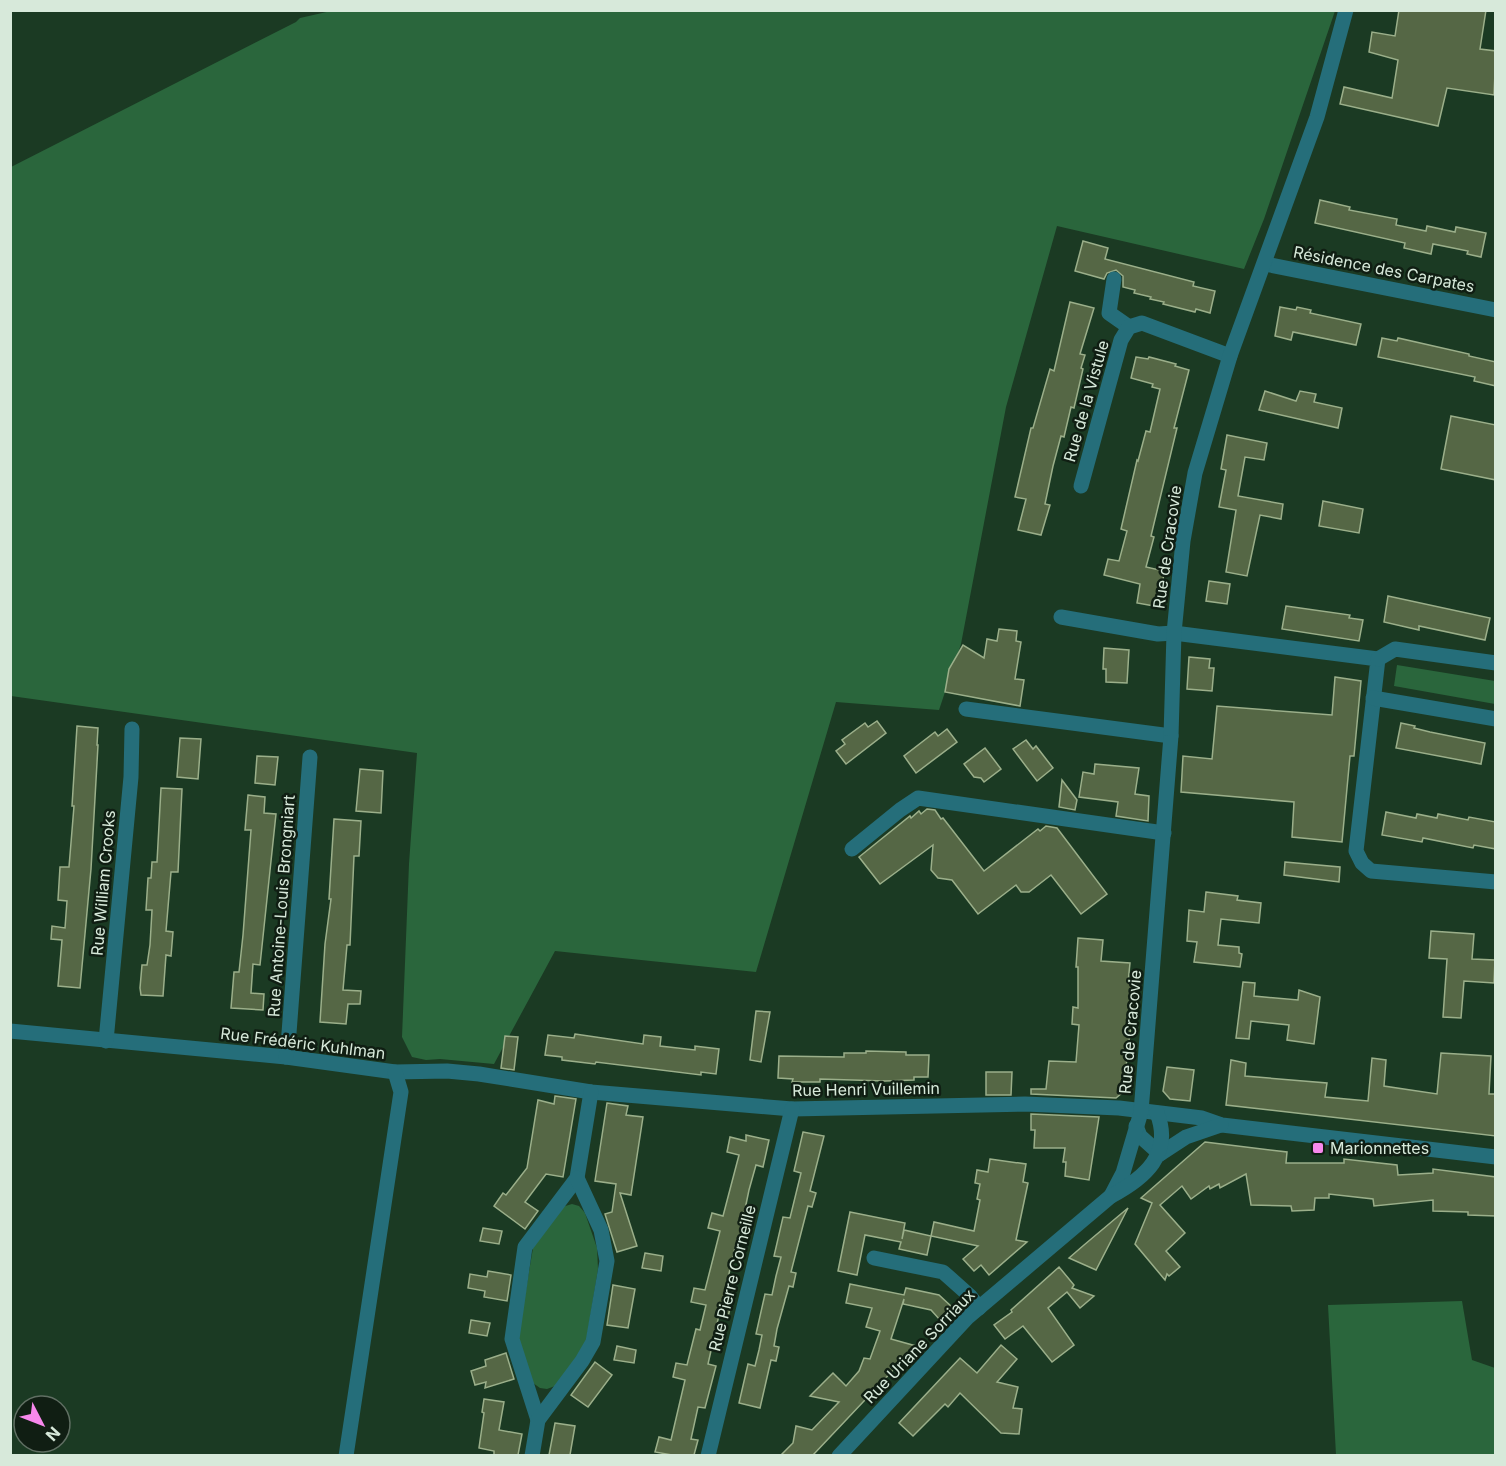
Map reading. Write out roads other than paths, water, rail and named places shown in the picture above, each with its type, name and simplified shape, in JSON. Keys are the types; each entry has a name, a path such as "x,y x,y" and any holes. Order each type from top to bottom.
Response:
{"street":[{"name":"Rue de Cracovie","path":"1139,1119 1171,736 1174,633 1184,541 1195,473 1230,356 1317,117 1346,10"},
{"name":"Résidence des Carpates","path":"1265,264 1496,310"},
{"path":"1114,279 1109,313 1129,327"},
{"name":"Rue de la Vistule","path":"1081,486 1121,340 1129,327 1142,323 1230,356"},
{"path":"1061,617 1158,634 1174,633 1378,659 1395,649 1496,663"},
{"path":"1378,659 1356,851 1362,863 1371,871 1496,882"},
{"path":"1373,698 1496,719"},
{"path":"966,709 1171,736"},
{"name":"Rue William Crooks","path":"106,1041 130,777 132,729"},
{"name":"Rue Antoine-Louis Brongniart","path":"286,1057 310,757"},
{"path":"852,849 918,798 1164,833"},
{"name":"Rue Frédéric Kuhlman","path":"10,1031 286,1057 395,1072 447,1071 479,1074 591,1092"},
{"path":"346,1455 401,1092 395,1072"},
{"path":"538,1420 512,1339 525,1247 577,1178 591,1092"},
{"name":"Rue Henri Vuillemin","path":"591,1092 792,1109 1025,1104 1119,1108 1139,1119 1157,1113 1202,1118 1222,1125 1496,1157"},
{"name":"Rue Pierre Corneille","path":"708,1455 792,1109"},
{"path":"1157,1113 1163,1138 1160,1154"},
{"path":"1139,1119 1140,1136 1160,1154"},
{"name":"Rue Uriane Sorriaux","path":"1111,1196 1123,1173 1139,1119"},
{"name":"Rue Uriane Sorriaux","path":"839,1455 979,1308 1111,1196 1125,1189 1160,1154 1186,1137 1222,1125"},
{"path":"532,1455 538,1420 582,1361 593,1342 607,1261 601,1230 577,1178"},
{"path":"874,1257 943,1272 970,1296 979,1308"}],"place":[{"name":"Marionnettes","path":"1318,1148"}]}
